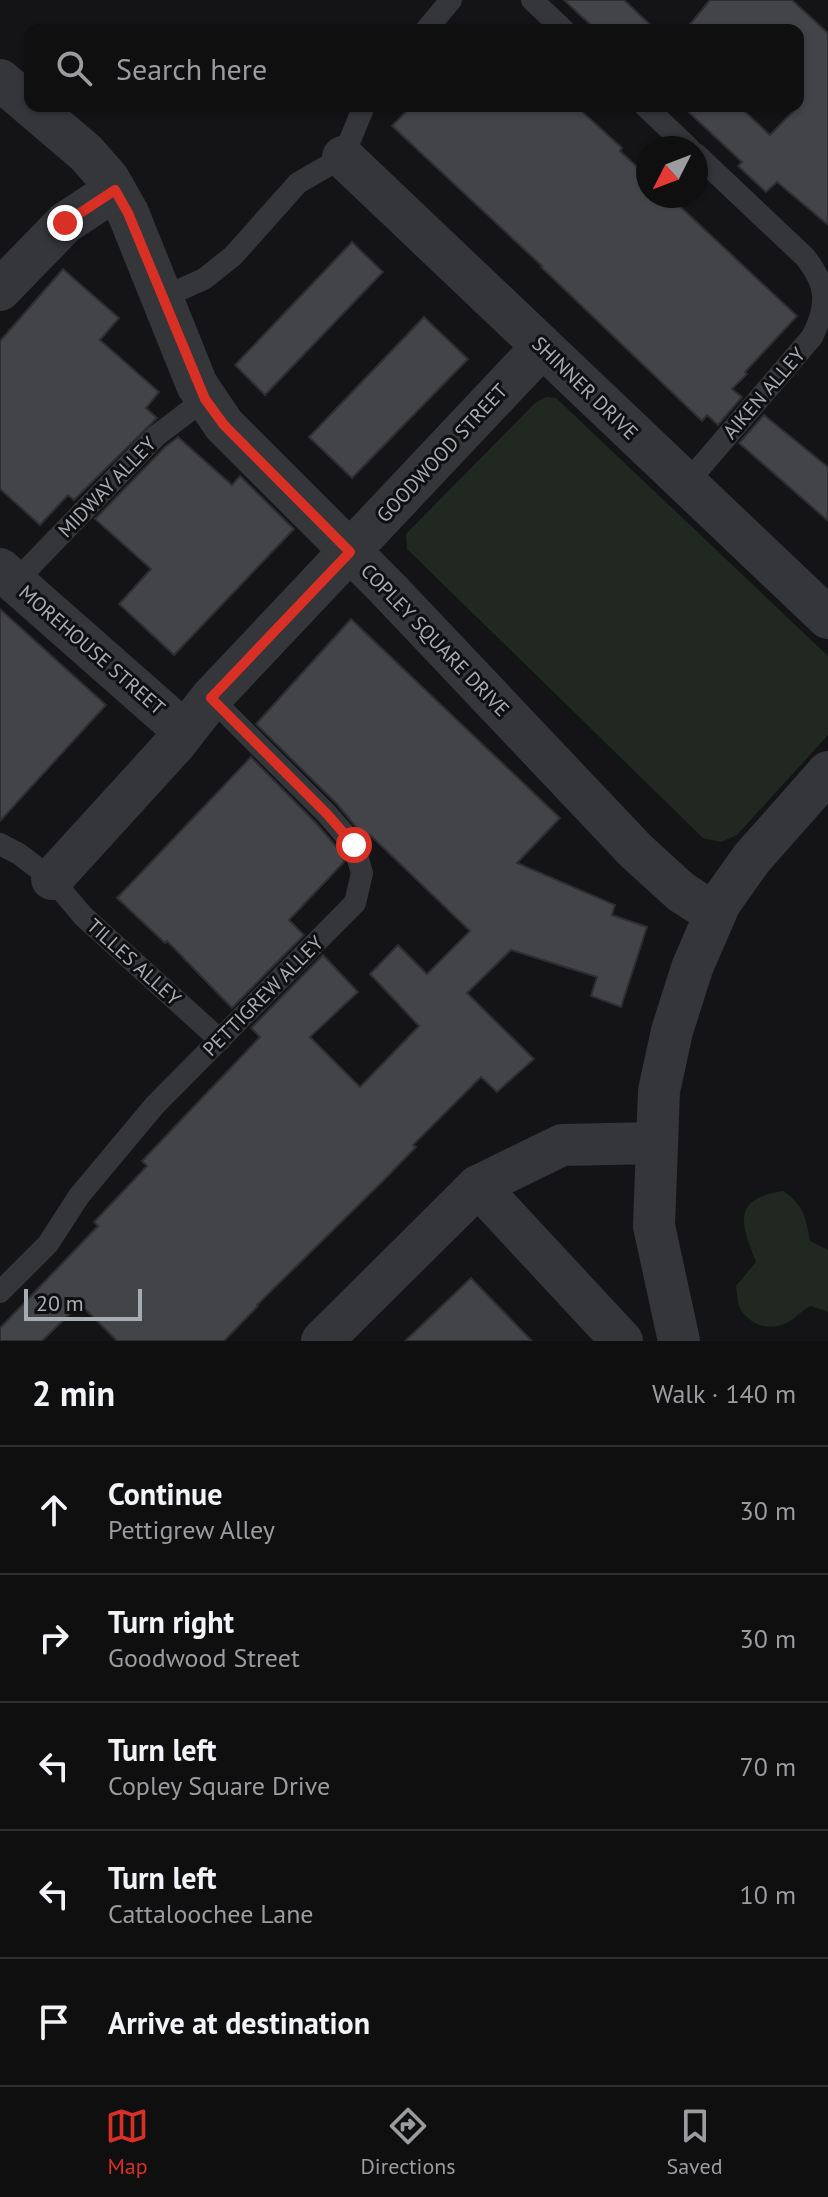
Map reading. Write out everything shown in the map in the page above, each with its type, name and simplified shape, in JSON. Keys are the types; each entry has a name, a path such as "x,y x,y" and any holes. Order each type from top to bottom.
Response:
{"street":[{"name":"COPLEY SQUARE DRIVE","path":"0,80 24,101"},
{"name":"COPLEY SQUARE DRIVE","path":"37,112 86,153 115,190 128,213 205,399 224,425 636,851 681,892 715,914"},
{"name":"SHINNER DRIVE","path":"343,157 828,618"},
{"path":"0,290 65,223 115,190"},
{"name":"GOODWOOD STREET","path":"52,879 211,698 542,347"},
{"name":"MOREHOUSE STREET","path":"8,575 184,731"},
{"path":"679,1341 654,1226 659,1091 672,1031 692,968 715,914 752,858 828,772"},
{"path":"322,1341 478,1186 562,1145 657,1143"},
{"path":"478,1186 622,1341"}],"lane":[{"path":"431,24 451,0"},
{"path":"532,0 558,24"},
{"path":"164,297 204,279 233,256 298,183 343,157 362,112"},
{"path":"651,112 676,136"},
{"name":"AIKEN ALLEY","path":"686,484 812,337 826,306 824,289 817,272 805,257 708,165"},
{"name":"MIDWAY ALLEY","path":"8,575 156,436 205,399"},
{"name":"PETTIGREW ALLEY","path":"0,1292 48,1244 79,1196 155,1105 355,903 362,873 354,845 211,698"},
{"name":"TILLES ALLEY","path":"0,844 52,879 83,916 220,1040"}],"shaded area":[{"path":"546,397 556,398 828,656 828,735 737,835 721,842 703,838 407,549 406,534 535,403"},
{"path":"783,1191 795,1200 802,1212 810,1241 828,1250 828,1312 811,1306 783,1325 768,1327 754,1322 743,1313 738,1304 736,1286 756,1262 744,1225 744,1215 755,1200"}],"building":[{"path":"564,0 624,0 650,24 590,24"},
{"path":"710,0 792,0 828,33 828,225 777,182 766,192 738,166 742,162 688,112 745,112 770,135 792,112 804,112 804,24 690,24"},
{"path":"405,112 583,112 622,148 620,151 636,166 636,208 682,208 797,316 732,389 742,397 718,425 707,415 702,421 392,126"},
{"path":"352,242 383,272 265,395 235,365"},
{"path":"63,269 119,318 100,340 159,392 146,408 157,418 74,500 68,495 40,525 0,489 0,341"},
{"path":"424,317 468,359 352,478 309,437"},
{"path":"764,415 828,467 828,521 739,443"},
{"path":"178,437 232,485 240,476 294,529 174,655 119,604 151,569 95,519"},
{"path":"0,609 106,705 0,821"},
{"path":"351,619 560,818 517,863 615,905 612,915 647,927 621,1007 591,996 597,977 511,950 467,993 534,1059 497,1092 481,1077 224,1341 117,1341 80,1304 42,1341 0,1341 0,1328 98,1226 94,1222 147,1166 142,1161 260,1037 251,1028 323,955 358,992 310,1037 360,1087 419,1026 370,974 398,945 427,974 470,931 370,835 366,839 337,804 256,724"},
{"path":"251,757 317,824 341,852 344,862 289,920 304,935 232,1008 167,941 165,943 117,898"},
{"path":"471,1278 532,1341 405,1341"}],"route":[{"path":"65,223 115,190 128,213 205,399 224,425 350,552 211,698 354,845"}]}
